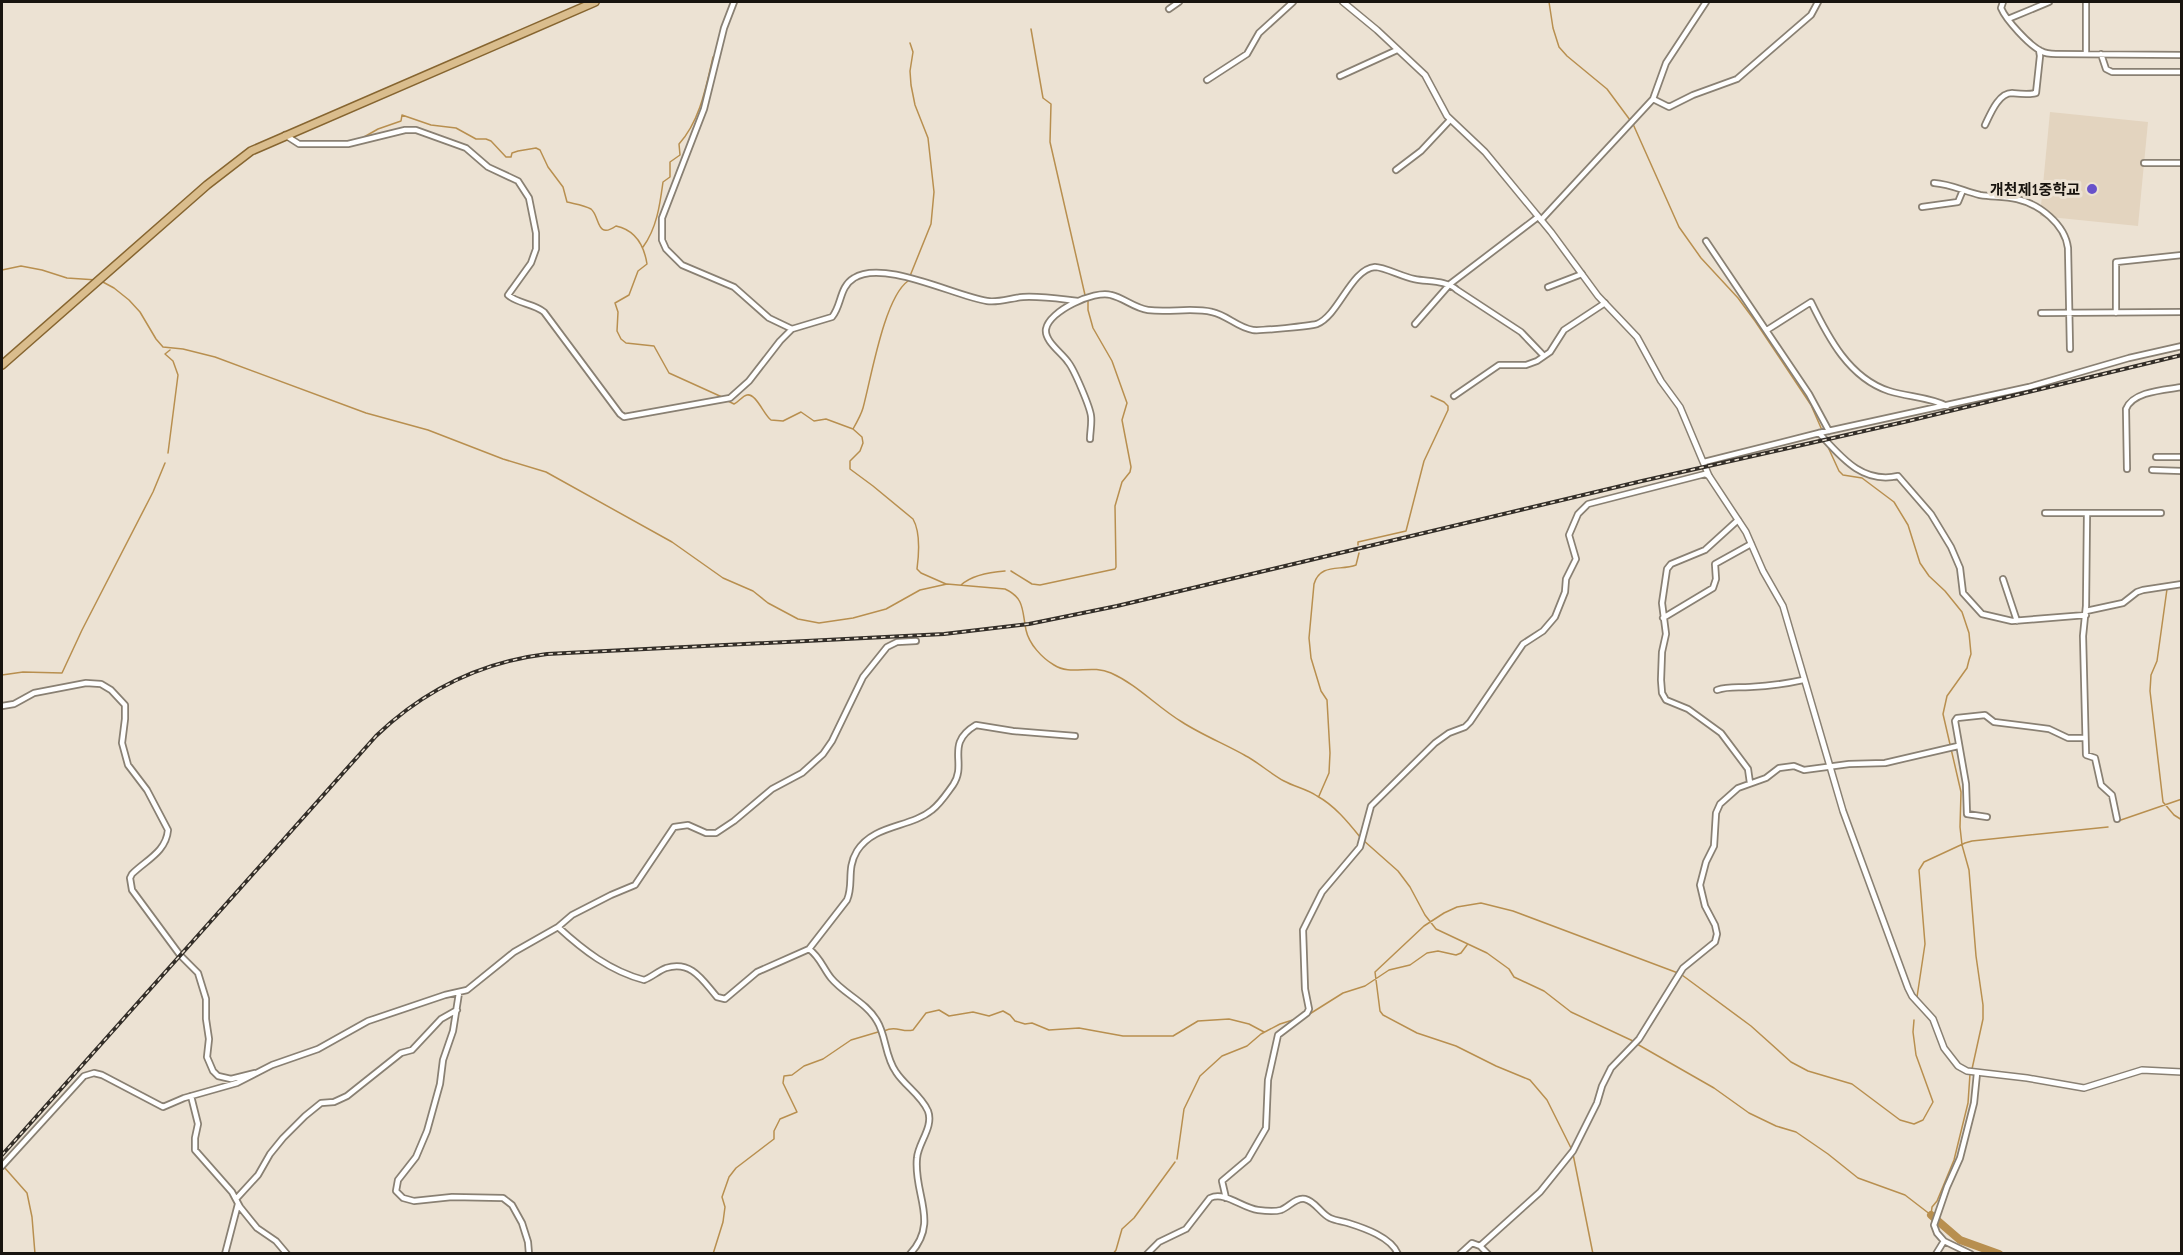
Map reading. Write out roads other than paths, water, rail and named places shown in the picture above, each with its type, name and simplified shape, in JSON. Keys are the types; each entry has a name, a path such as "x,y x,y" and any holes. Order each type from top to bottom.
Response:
{"main road":[{"path":"2,365 251,151 595,2"}],"street":[{"path":"734,2 724,28 704,109 662,218 662,240 666,249 682,265 734,287 769,318 792,329"},
{"path":"1169,9 1179,2"},
{"path":"1207,80 1247,54 1263,30 1293,2"},
{"path":"1343,2 1425,75 1450,120 1485,152 1605,303 1637,337 1660,381 1680,407 1709,476 1738,520 1783,606 1843,811 1908,988 1912,996 1933,1019 1942,1044 1958,1065 1966,1071 2084,1088 2142,1070 2181,1072"},
{"path":"1415,324 1450,284 1539,218 1653,99 1666,63 1706,2"},
{"path":"1653,99 1669,107 1692,95 1737,79 1804,21 1818,2"},
{"path":"2003,2 2001,8 2008,19 2039,50 2056,54 2181,55"},
{"path":"2008,19 2049,2"},
{"path":"2086,2 2086,54"},
{"path":"1340,76 1397,50"},
{"path":"1985,125 1998,102 2008,93 2024,95 2036,93 2039,50"},
{"path":"2101,54 2104,65 2112,72 2181,72"},
{"path":"1396,170 1421,151 1450,120"},
{"path":"285,135 299,144 348,144 405,130 416,130 466,148 488,167 518,181 529,198 536,249 531,263 508,295 512,299 534,305 544,312 624,417 730,398 749,381 792,329 832,317 846,284 853,278 869,273 882,273 917,280 990,302 1026,297 1078,301"},
{"path":"2144,163 2181,163"},
{"path":"1934,183 1985,196 2019,199 2054,220 2067,241 2070,349"},
{"path":"1922,207 1958,202 1963,190"},
{"path":"1706,242 1809,394 1829,431"},
{"path":"2116,313 2115,262 2181,255"},
{"path":"1090,439 1090,410 1075,374 1068,360 1046,334 1047,325 1054,316 1078,301 1105,294 1148,310 1211,311 1248,329 1261,331 1318,323 1341,301 1357,279 1372,268 1379,268 1414,279 1450,284 1521,332 1544,356"},
{"path":"1548,287 1582,274"},
{"path":"1767,330 1811,302 1839,353 1866,378 1891,392 1924,398 1947,406"},
{"path":"1454,396 1499,364 1534,363 1552,349 1564,330 1605,303"},
{"path":"2041,313 2181,312"},
{"path":"1704,462 1819,433 2029,387 2181,345"},
{"path":"2127,469 2126,409 2129,402 2136,397 2181,387"},
{"path":"1819,433 1845,460 1867,475 1881,478 1898,476 1932,514 1960,568 1961,590 1982,614 2017,621 2086,613 2123,603 2143,590 2181,584"},
{"path":"2156,456 2181,457"},
{"path":"2152,470 2181,471"},
{"path":"1226,1198 1222,1181 1248,1159 1266,1128 1268,1080 1278,1035 1307,1013 1303,930 1322,892 1360,847 1371,806 1435,743 1465,727 1523,644 1544,631 1556,617 1565,592 1566,579 1576,559 1569,535 1574,521 1583,508 1593,502 1632,492 1705,474 1709,476"},
{"path":"2045,513 2161,513"},
{"path":"2087,514 2086,613 2083,636 2086,755 2095,758 2101,786 2112,795 2117,819"},
{"path":"1738,520 1705,550 1669,566 1666,572 1662,603 1666,634 1662,658 1663,697 1688,709 1720,733 1748,769 1750,783"},
{"path":"1663,618 1709,591 1716,579 1714,564 1751,544"},
{"path":"2003,579 2017,621"},
{"path":"2,1166 84,1076 94,1073 102,1076 163,1107 191,1096 222,1088 257,1074 272,1065 318,1049 368,1021 445,995 459,993 479,982 514,952 558,927 572,915 635,885 674,827 688,825 706,833 716,832 734,821 771,789 802,773 823,754 832,741 863,677 888,647 897,642 916,641"},
{"path":"1717,690 1728,686 1776,686 1803,680"},
{"path":"2,706 14,704 34,693 86,683 106,687 121,699 126,711 123,752 132,771 147,789 152,803 168,830 165,842 158,852 132,874 130,878 132,890 180,955 198,973 206,999 209,1039 207,1057 213,1071 218,1076 231,1079 250,1073 257,1074"},
{"path":"1987,817 1966,814 1966,783 1955,719 1985,715 1994,722 2049,729 2068,738 2085,738"},
{"path":"558,927 592,956 620,972 644,980 666,968 678,966 687,968 699,975 721,999 729,997 757,972 809,949 850,894 850,868 859,848 880,832 928,813 938,805 958,777 957,750 970,728 976,725 1013,731 1075,736"},
{"path":"1480,1246 1540,1192 1573,1151 1597,1103 1611,1068 1640,1039 1683,968 1715,942 1716,930 1703,900 1701,879 1714,846 1717,808 1723,799 1750,783 1766,778 1783,766 1798,766 1804,770 1849,764 1885,763 1958,746"},
{"path":"809,949 820,960 832,980 855,998 877,1020 895,1071 918,1096 928,1112 929,1124 917,1158 925,1221 922,1237 910,1254"},
{"path":"459,993 453,1031 443,1060 440,1084 427,1131 416,1157 398,1180 396,1191 403,1198 414,1201 452,1197 503,1198 512,1205 517,1213 528,1242 529,1254"},
{"path":"225,1254 237,1201 283,1138 321,1103 334,1102 347,1096 401,1053 412,1050 441,1019 457,1010"},
{"path":"1971,1254 1944,1241 1934,1225 1960,1158 1974,1103 1977,1073"},
{"path":"191,1096 198,1124 195,1150 232,1192 257,1228 276,1241 287,1254"},
{"path":"1147,1254 1159,1242 1186,1229 1214,1196 1226,1198 1256,1210 1277,1211 1301,1198 1305,1199 1311,1201 1327,1217 1354,1225 1386,1240 1393,1245 1398,1254"},
{"path":"1936,1254 1944,1241"},
{"path":"1460,1254 1470,1244 1480,1246 1488,1254"}],"waterway":[{"path":"1549,2 1559,47 1607,89 1630,120"},
{"path":"1031,29 1043,98 1051,104 1050,142 1085,295"},
{"path":"910,43 913,52 910,71 911,85 915,105 928,138 934,192 931,224 910,276"},
{"path":"643,247 655,224 663,182 670,177 670,162 680,155 679,144 697,114 713,57"},
{"path":"364,137 401,121 402,115 431,125 456,128 476,139 491,141 506,157 511,157 512,153 518,151 536,148 540,150 548,167 563,187 567,202 591,209 602,229 610,230 616,226 628,231 638,239 644,251 647,264 638,271 629,295 615,303 618,312 617,331 621,339 626,343 654,346 669,373 722,397"},
{"path":"1633,124 1679,227 1701,258 1738,298 1755,321 1811,405 1825,437"},
{"path":"346,142 354,140"},
{"path":"2,270 21,266 67,278 97,280"},
{"path":"101,281 129,300 140,312 163,347 183,349 215,357 366,413 428,430 503,459 546,472 672,542 723,578 753,591 768,603 798,619 819,623 853,618 886,609 920,590 947,584 1005,589 1019,601 1030,640 1049,662 1067,670 1104,671 1121,678 1190,727 1246,756 1284,781 1323,800 1340,814 1360,837"},
{"path":"853,429 863,408 885,321 900,290 908,281"},
{"path":"1011,571 1032,584 1040,585 1116,567 1115,506 1122,482 1131,467 1122,420 1127,403 1112,361 1093,328 1088,301"},
{"path":"168,453 178,375 173,361 165,354 170,350"},
{"path":"726,400 734,404 750,395 771,420 783,421 801,412 814,421 826,419 853,429 862,437 863,443 860,451 850,461 850,469 913,519 918,537 917,569 946,584"},
{"path":"1358,545 1358,542 1406,531 1424,461 1448,410 1444,402 1431,396"},
{"path":"1828,447 1843,475 1862,478 1894,502 1908,525 1920,563 1962,612 1969,633 1971,654 1967,668 1947,696 1943,714 1961,792 1960,827 1969,870 1976,956 1983,1005 1983,1019 1972,1069"},
{"path":"2,675 23,672 62,673 153,492 165,463"},
{"path":"1319,796 1329,773 1330,753 1327,700 1321,691 1311,658 1309,638 1314,584 1317,577 1326,570 1356,565 1359,553"},
{"path":"961,585 976,576 1005,571"},
{"path":"2167,589 2157,661 2151,675 2150,691 2163,802 2174,815 2182,820"},
{"path":"2118,821 2182,799"},
{"path":"1917,997 1925,944 1919,870 1924,862 1972,841 2108,827"},
{"path":"1363,840 1398,871 1436,929 1487,953 1509,969 1514,977 1544,991 1571,1012 1633,1041"},
{"path":"1572,1150 1547,1100 1530,1080 1456,1046 1417,1033 1383,1015 1380,1011 1375,972 1424,926 1457,907 1481,903 1513,911 1678,973"},
{"path":"1308,1015 1343,993 1365,986 1389,970 1410,965 1427,953 1438,951 1456,955 1461,953 1467,945"},
{"path":"1682,975 1751,1026 1791,1062 1808,1071 1852,1084 1900,1120 1914,1124 1923,1120 1933,1102 1916,1055 1914,1020"},
{"path":"884,1031 913,1030 926,1013 939,1010 949,1016 973,1012 989,1016 1003,1011 1015,1021 1025,1024 1032,1023 1049,1030 1079,1028 1123,1036 1173,1036 1198,1021 1229,1019 1249,1024 1264,1032"},
{"path":"1177,1159 1184,1109 1200,1076 1222,1056 1247,1046 1261,1034 1280,1024 1296,1019"},
{"path":"713,1254 723,1222 725,1207 722,1197 729,1177 736,1168 774,1139 774,1131 780,1119 797,1112 783,1083 784,1076 792,1075 804,1066 823,1059 851,1040 878,1032"},
{"path":"1637,1044 1714,1088 1749,1113 1776,1126 1796,1132 1858,1178 1905,1195 1931,1215 1932,1207 1937,1201 1954,1160 1968,1103 1970,1074"},
{"path":"1573,1154 1593,1254"},
{"path":"1113,1254 1122,1229 1134,1218 1175,1162"},
{"path":"4,1167 27,1193 32,1217 35,1254"},
{"path":"1931,1215 1960,1240 1999,1254"}],"railway":[{"path":"2,1155 376,736 413,705 433,692 476,672 499,664 547,654 944,634 1029,624 1117,606 2182,355"}],"place":[{"name":"개천제1중학교","path":"2092,189"}]}
